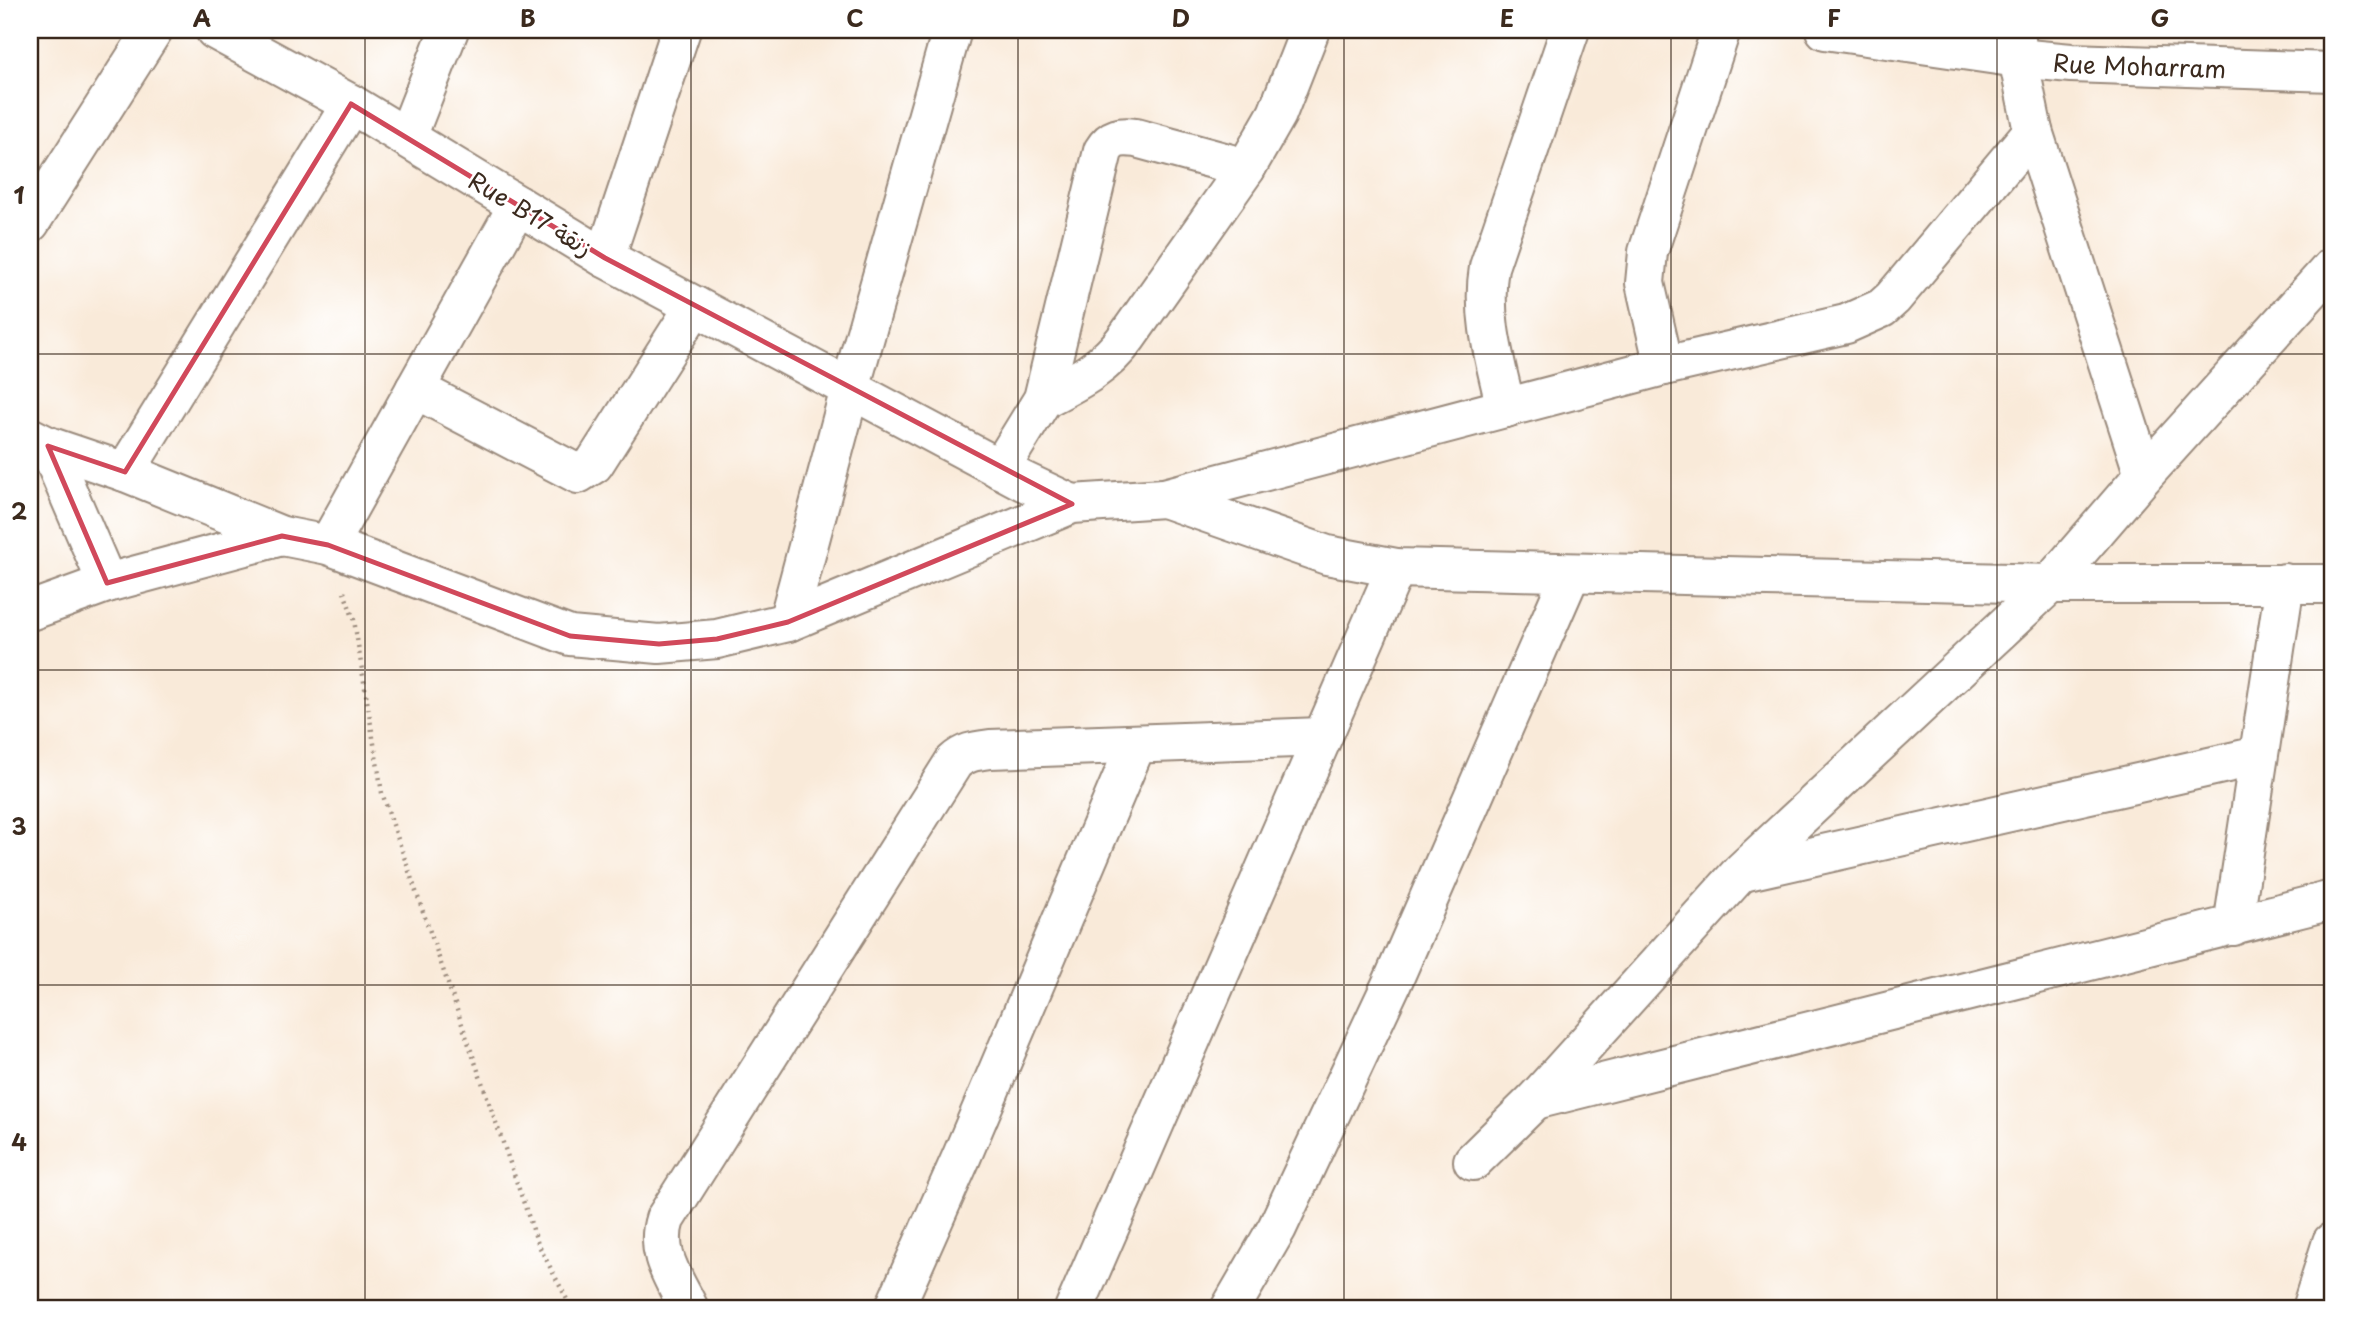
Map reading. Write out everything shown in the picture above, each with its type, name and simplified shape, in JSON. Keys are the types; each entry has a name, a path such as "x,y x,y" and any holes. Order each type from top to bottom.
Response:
{"street":[{"path":"30,223 153,30"},
{"name":"Rue B17 زنقة","path":"215,30 351,104 605,258 1000,469 1072,504"},
{"path":"407,137 449,30"},
{"path":"605,258 681,30"},
{"path":"788,622 850,389 952,30"},
{"path":"1042,399 1089,376 1116,352 1246,168 1277,114 1310,30"},
{"path":"1506,408 1487,322 1486,288 1489,267 1570,30"},
{"path":"1664,366 1645,283 1646,261 1721,30"},
{"name":"Rue Moharram","path":"1825,30 2017,44 2098,64 2332,72"},
{"path":"2017,44 2033,131 2144,475"},
{"path":"125,472 351,104"},
{"path":"39,442 125,472 282,536 328,545 570,636 659,644 718,639 788,622 1072,504 1164,498 1664,366 1846,324 1882,308 2033,131"},
{"path":"1000,469 1042,399 1103,151 1108,142 1125,136 1136,138 1246,168"},
{"path":"328,545 518,205"},
{"path":"1473,1161 1535,1100 1741,872 2050,584 2144,475 2332,267"},
{"path":"415,389 578,474 594,464 695,306"},
{"path":"39,442 107,583"},
{"path":"1164,498 1314,551 1396,568 2050,584 2332,584"},
{"path":"30,611 107,583 282,536"},
{"path":"1081,1307 1321,737 1396,568"},
{"path":"1230,1309 1277,1228 1392,983 1571,573"},
{"path":"2233,926 2285,583"},
{"path":"689,1309 662,1254 660,1234 665,1219 954,762 967,752 990,749 1321,737"},
{"path":"894,1309 1136,745"},
{"path":"1741,872 2258,756"},
{"path":"1535,1100 2332,900"},
{"path":"2311,1309 2332,1242"}],"path":[{"path":"328,545 354,620 382,793 538,1244 572,1309"}],"highlighted area":[{"path":"351,104 605,258 1072,504 788,622 717,639 659,644 570,636 328,545 282,536 107,583 48,446 125,472"}]}
